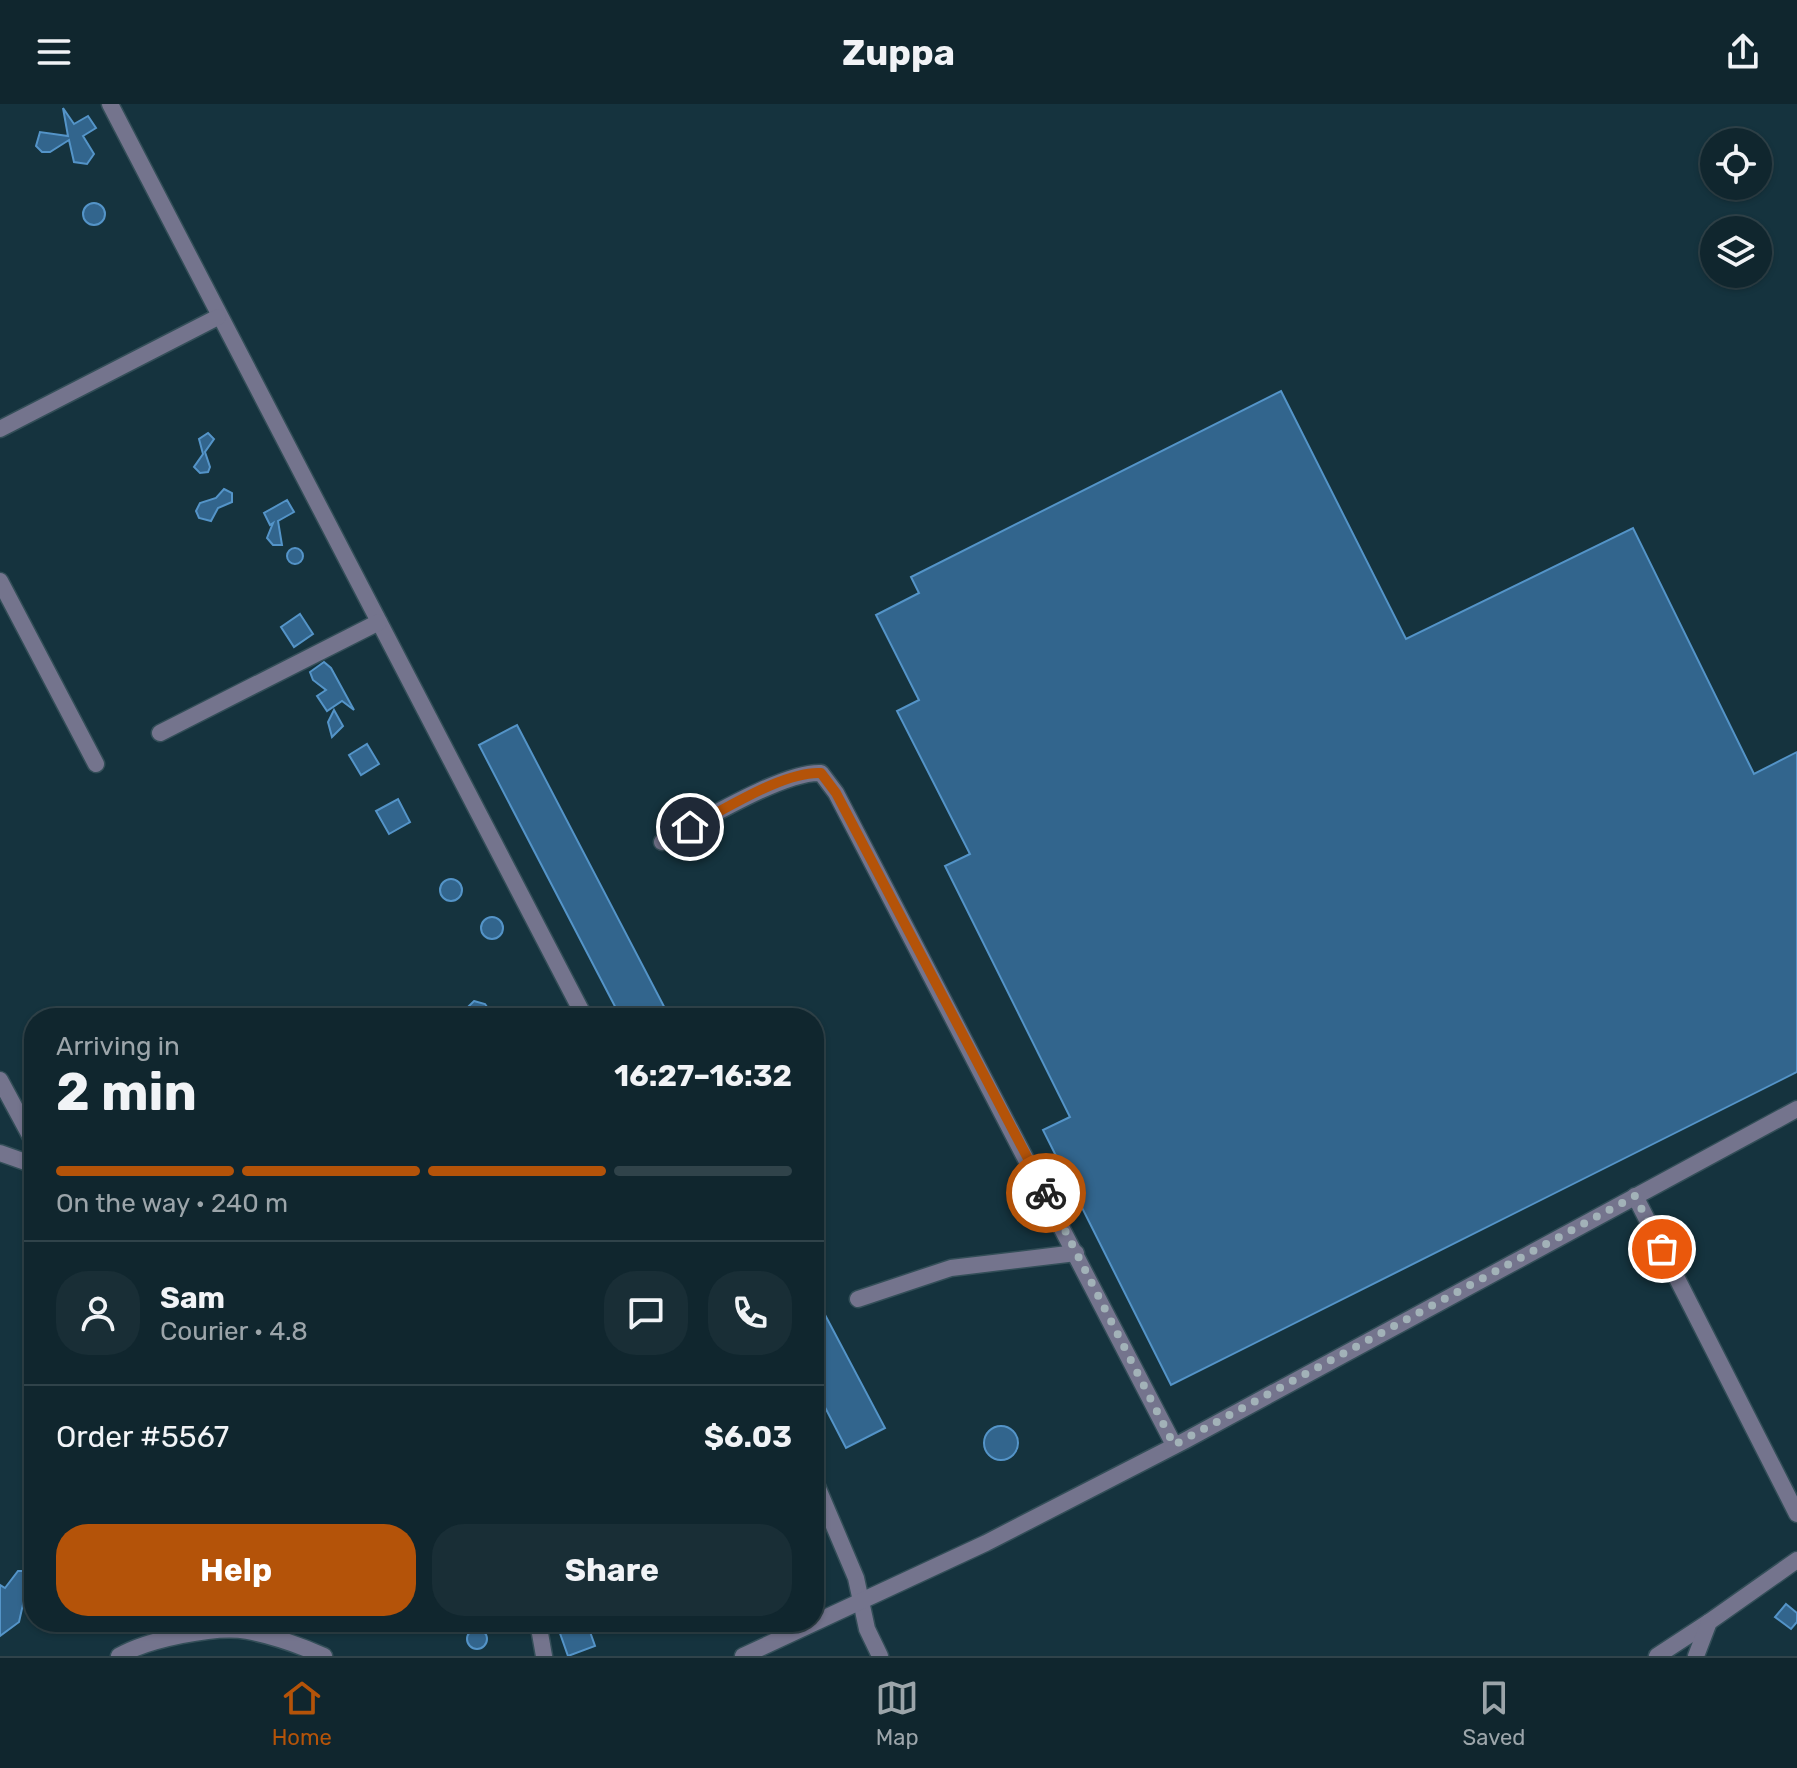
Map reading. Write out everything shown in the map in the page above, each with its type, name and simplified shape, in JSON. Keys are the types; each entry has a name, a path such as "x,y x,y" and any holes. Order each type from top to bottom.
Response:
{"street":[{"path":"110,104 580,1008"},
{"path":"0,429 218,317"},
{"path":"0,581 96,764"},
{"path":"160,733 379,622"},
{"path":"662,842 776,785 809,773 821,773 836,793 1174,1445"},
{"path":"0,1080 24,1124"},
{"path":"824,1620 1174,1445 1797,1109"},
{"path":"0,1153 24,1161"},
{"path":"1635,1196 1797,1514"},
{"path":"858,1299 951,1268 1076,1253"},
{"path":"824,1500 842,1539 867,1629 880,1656"},
{"path":"1657,1656 1797,1560"},
{"path":"1696,1656 1709,1622"},
{"path":"119,1656 170,1637 222,1632"},
{"path":"251,1632 294,1643 324,1656"},
{"path":"540,1632 544,1656"},
{"path":"743,1656 797,1632"}],"building":[{"path":"63,108 74,124 88,116 96,128 83,136 94,154 87,164 74,162 69,140 50,152 42,152 36,146 40,132 68,136"},
{"path":"94,203 102,206 105,214 102,222 94,225 86,222 83,214 86,206"},
{"path":"1281,391 1406,639 1633,528 1754,774 1797,752 1797,1072 1171,1385 1043,1130 1070,1117 945,866 970,854 897,711 919,700 876,615 919,593 911,577"},
{"path":"208,433 214,439 205,452 210,467 208,472 200,473 194,467 203,454 199,439"},
{"path":"224,489 232,493 232,502 218,508 211,521 199,518 196,511 200,503 216,498"},
{"path":"287,500 294,512 278,521 282,545 273,545 267,538 273,523 270,525 264,513"},
{"path":"292,548 298,548 303,556 301,562 292,564 287,559 287,553"},
{"path":"300,614 313,634 294,647 281,627"},
{"path":"324,662 331,668 354,710 342,701 327,711 317,696 326,690 313,680 310,672"},
{"path":"334,710 343,726 332,737 328,722"},
{"path":"517,725 665,1008 616,1008 479,745"},
{"path":"367,744 379,764 361,775 349,755"},
{"path":"398,799 410,822 389,834 376,811"},
{"path":"451,879 459,882 462,890 459,898 451,901 443,898 440,890 443,882"},
{"path":"492,917 500,920 503,928 500,936 492,939 484,936 481,928 484,920"},
{"path":"474,1001 488,1008 468,1008"},
{"path":"824,1313 885,1428 846,1448 824,1405"},
{"path":"1001,1426 1013,1431 1018,1443 1013,1455 1001,1460 989,1455 984,1443 989,1431"},
{"path":"18,1571 24,1571 24,1600 19,1622 0,1636 0,1585 5,1588"},
{"path":"1786,1604 1797,1613 1797,1622 1791,1629 1775,1617"},
{"path":"470,1632 484,1632 487,1643 481,1649 473,1649 467,1643"},
{"path":"560,1632 590,1632 595,1646 568,1656"}],"way so far":[{"path":"1046,1193 1174,1445 1635,1196 1662,1249"}],"route":[{"path":"690,827 776,785 809,773 821,773 836,793 1046,1193"}]}
